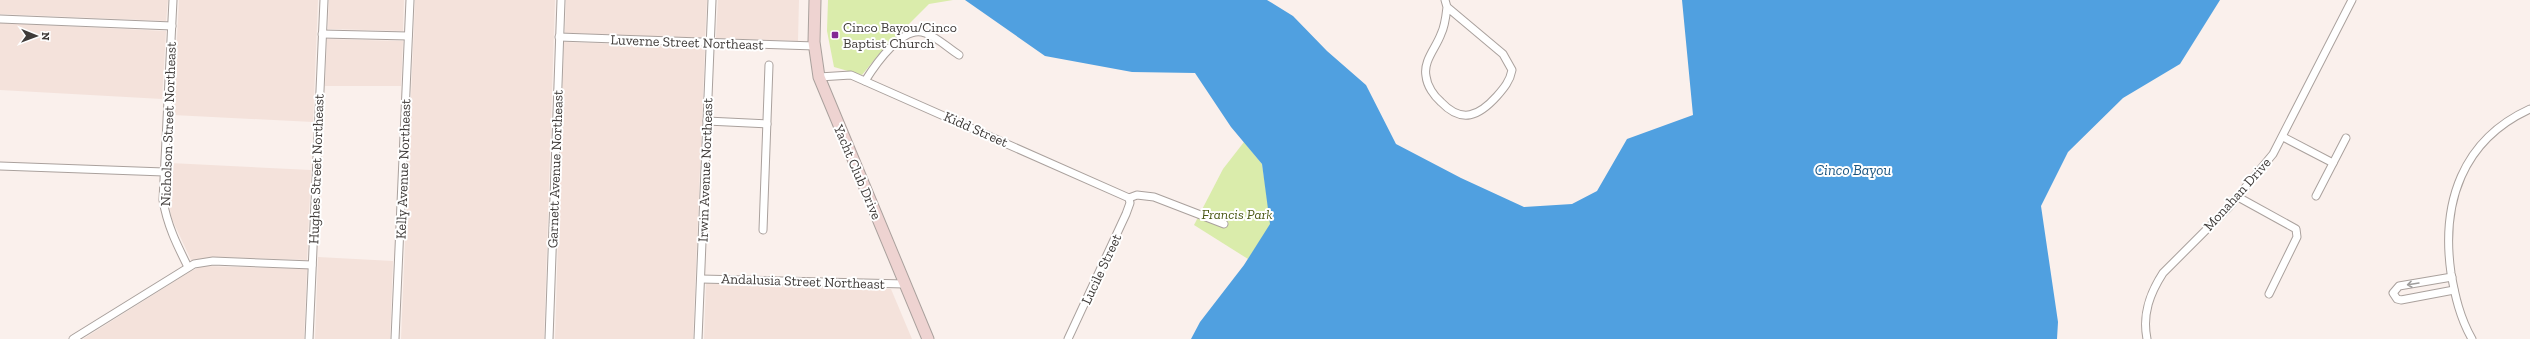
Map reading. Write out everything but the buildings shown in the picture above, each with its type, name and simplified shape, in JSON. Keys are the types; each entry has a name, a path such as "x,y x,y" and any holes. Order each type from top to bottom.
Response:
{"main road":[{"name":"Yacht Club Drive","path":"815,0 815,46 819,77 928,339"}],"street":[{"name":"Nicholson Street Northeast","path":"173,0 164,172 166,218 188,267"},
{"name":"Hughes Street Northeast","path":"309,339 324,0"},
{"name":"Kelly Avenue Northeast","path":"395,339 410,0"},
{"name":"Garnett Avenue Northeast","path":"549,339 560,0"},
{"name":"Irwin Avenue Northeast","path":"698,339 712,0"},
{"name":"Monahan Drive","path":"2147,339 2145,318 2148,301 2155,285 2163,272 2238,197 2263,168 2283,137 2352,0"},
{"path":"1446,4 1502,54 1512,70 1511,78 1492,101 1480,111 1469,116 1460,115 1446,107 1431,89 1426,76 1429,58 1442,33 1446,4"},
{"path":"0,19 172,26"},
{"path":"866,81 888,50 911,33 918,31 930,35 959,55"},
{"path":"322,34 408,36"},
{"name":"Luverne Street Northeast","path":"559,38 815,46"},
{"path":"763,230 769,65"},
{"name":"Kidd Street","path":"819,77 850,75 866,81 1129,198"},
{"path":"2472,339 2461,317 2454,290 2448,254 2450,208 2462,174 2486,138 2501,125 2530,109"},
{"path":"707,121 767,124"},
{"path":"2283,137 2333,163"},
{"path":"2316,196 2346,138"},
{"path":"0,166 164,172"},
{"path":"1129,198 1137,195 1154,196 1224,224"},
{"path":"2238,197 2296,229 2297,237 2269,294"},
{"name":"Lucile Street","path":"1068,339 1126,214 1130,203 1129,198"},
{"path":"73,339 188,267 202,262 312,265"},
{"path":"2452,277 2400,286 2393,293 2397,299 2401,300 2454,290"},
{"name":"Andalusia Street Northeast","path":"701,279 905,284"}],"shaded area":[{"path":"0,0 168,0 166,21 0,14"},
{"path":"179,0 318,0 313,122 173,115"},
{"path":"329,0 404,0 403,31 328,29"},
{"path":"415,0 555,0 544,339 401,339"},
{"path":"566,0 707,0 705,38 565,33"},
{"path":"718,0 799,0 798,41 716,38"},
{"path":"0,23 166,31 162,99 0,90"},
{"path":"327,39 403,41 401,86 325,86"},
{"path":"564,42 705,47 693,339 555,339"},
{"path":"170,163 311,170 307,260 213,257 191,260 171,217 169,200"},
{"path":"318,257 393,261 390,339 315,339"},
{"path":"203,266 307,269 304,339 83,339 191,271"},
{"path":"706,283 891,289 912,339 704,339"}],"green space":[{"path":"828,0 953,0 929,4 879,54 862,75 834,67 827,31"},
{"name":"Francis Park","path":"1244,142 1262,164 1271,224 1248,259 1194,225 1223,169"}],"water":[{"name":"Cinco Bayou","path":"965,0 1267,0 1293,16 1327,51 1366,85 1396,144 1461,178 1524,207 1572,204 1597,191 1627,139 1693,115 1682,0 2220,0 2180,64 2123,98 2068,152 2041,206 2058,322 2057,339 1191,339 1200,322 1244,265 1270,224 1262,164 1231,127 1195,73 1132,72 1045,56"}],"place":[{"name":"Cinco Bayou/Cinco Baptist Church","path":"835,35"}]}
